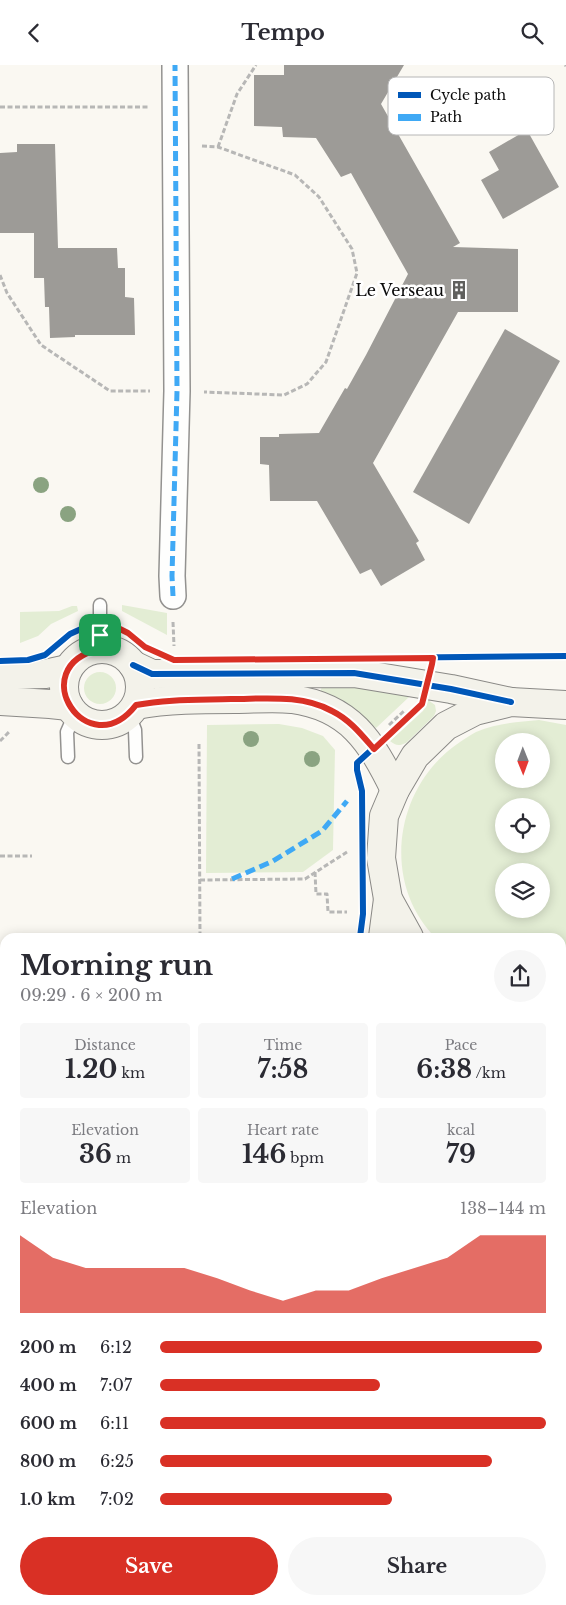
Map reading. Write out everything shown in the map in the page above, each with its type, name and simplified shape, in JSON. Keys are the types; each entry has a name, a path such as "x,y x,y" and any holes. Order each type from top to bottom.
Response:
{"street":[{"path":"173,597 177,391 175,65"},
{"path":"0,701 50,703 72,710 90,723 108,725 119,722 132,710 139,696 138,674 133,665 124,656 113,650 100,649 87,652 76,659 68,669 64,681 64,694 72,710"},
{"path":"133,665 152,674 354,673 451,689 511,702 566,705"},
{"path":"0,675 45,674 68,669"},
{"path":"132,710 158,701 290,699 312,702 332,710 354,725 374,749 395,790"},
{"path":"384,933 388,899 381,858 384,816 395,790 415,756 446,726 475,711 511,702"},
{"path":"388,899 407,933"}],"lane":[{"path":"100,605 100,649"},
{"path":"68,757 68,733 72,710"},
{"path":"132,710 136,757"}],"path":[{"path":"218,147 237,94 256,65"},
{"path":"0,107 175,107"},
{"path":"0,275 7,293 41,345 110,391 177,391 284,395 307,384 326,361 357,273 352,249 319,197 296,175 218,147 176,145"},
{"path":"383,731 408,707"},
{"path":"0,741 16,726"},
{"path":"199,744 200,933"},
{"path":"200,880 305,879 347,851"},
{"path":"0,856 32,856"},
{"path":"315,872 316,894 327,894 328,912 347,912"}],"green space":[{"path":"122,605 167,613 167,635 122,611"},
{"path":"77,606 78,611 51,624 38,636 20,643 20,612 59,611"},
{"path":"100,672 112,676 116,688 112,700 100,704 88,700 84,688 88,676"},
{"path":"324,682 385,690 409,697 376,728 365,719 319,694"},
{"path":"428,700 435,705 436,711 434,716 406,743 398,745 390,741 423,711"},
{"path":"539,720 566,725 566,933 432,933 418,914 407,889 402,862 402,835 409,808 421,783 438,760 460,742 476,732 499,725"},
{"path":"279,724 302,728 323,736 335,750 333,850 303,872 206,873 207,725"}],"building":[{"path":"284,65 404,65 397,77 388,77 388,92 381,104 388,116 388,135 399,135 460,243 453,247 518,249 518,312 458,312 373,463 419,541 416,543 425,560 381,586 371,569 360,574 317,501 270,501 269,465 260,464 260,437 279,437 279,434 319,433 345,388 347,389 408,274 351,173 341,177 316,138 283,137 282,127 254,126 254,75 284,75"},
{"path":"518,135 530,135 559,187 503,219 481,180 499,170 489,152"},
{"path":"17,144 55,144 58,248 117,248 118,268 125,268 125,297 134,298 135,335 75,335 75,337 50,338 49,307 45,307 44,278 34,278 34,233 0,233 0,153 17,152"},
{"path":"505,329 560,361 469,524 413,492"}],"marked path":[{"path":"173,596 177,391 175,65"},
{"path":"232,879 273,861 322,831 347,801"}],"cycle path":[{"path":"0,661 28,660 45,655 70,634 81,629 116,627 128,633 145,647 174,660 566,656"},
{"path":"361,933 363,914 362,791 357,763 422,704 433,658"},
{"path":"133,665 152,674 354,673 451,689 511,702"}],"place":[{"name":"Le Verseau","path":"459,290"}],"route":[{"path":"116,627 128,633 145,647 174,660 433,658 422,704 374,749 354,725 332,710 312,702 290,699 158,701 136,705 119,722 108,725 96,725 84,721 69,706 64,694 64,681 68,669 76,659 87,652 100,649 100,635 100,628 116,627"}]}
